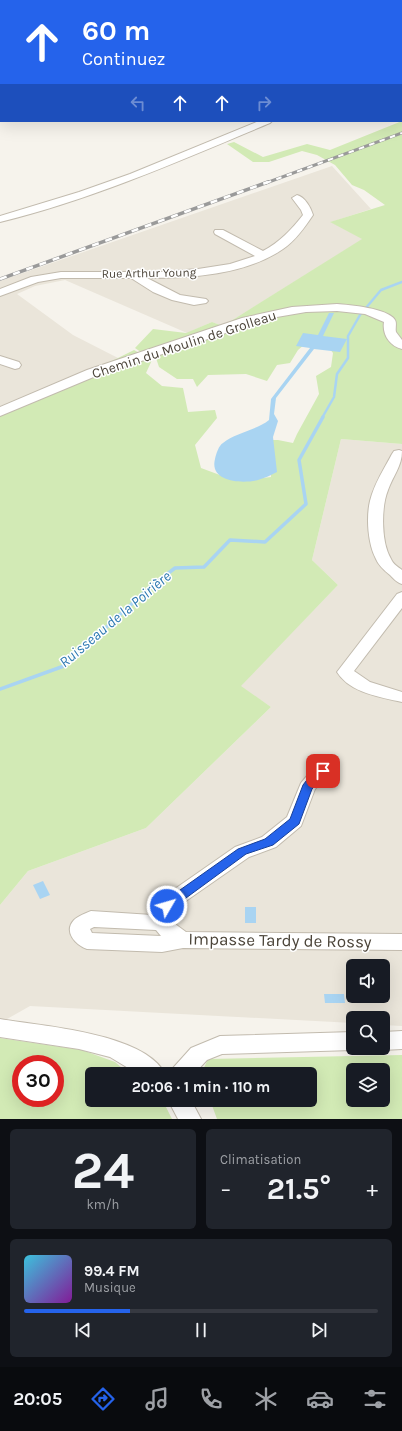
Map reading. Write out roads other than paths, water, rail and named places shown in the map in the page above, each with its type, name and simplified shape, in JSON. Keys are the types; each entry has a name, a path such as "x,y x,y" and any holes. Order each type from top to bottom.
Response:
{"street":[{"path":"0,219 83,194 134,176 265,122"},
{"name":"Rue Arthur Young","path":"0,292 35,279 62,274 161,275 198,272 231,266 264,256 290,238 308,215 306,209 297,198"},
{"path":"219,232 264,256"},
{"path":"133,274 144,282 186,301 195,303 202,302"},
{"name":"Chemin du Moulin de Grolleau","path":"0,412 79,378 260,317 304,309 332,308 365,311 383,315 390,321 388,329 393,339 402,345"},
{"path":"0,360 15,365"},
{"path":"399,454 376,503 378,538 383,560 389,568 399,574 402,579"},
{"path":"402,597 345,672 353,681 372,689 402,697"},
{"path":"184,940 162,944 87,941 80,935 81,925 92,919 161,923 161,914 176,898 242,852 269,842 295,821 307,787 317,775 323,771"},
{"name":"Impasse Tardy de Rossy","path":"161,923 168,932 184,940 402,942"},
{"path":"0,1028 79,1040 115,1049 145,1067"},
{"path":"390,1041 402,1040"},
{"path":"187,1067 199,1054 220,1045 346,1042"},
{"path":"183,1107 190,1119"}],"water":[{"path":"329,313 334,313 323,336 347,339 340,352 314,349 276,398 274,414 278,421 273,437 277,472 258,480 244,482 228,480 222,477 217,473 214,467 215,457 220,446 228,440 269,420 271,399 310,348 296,346 303,333 318,335"},
{"path":"43,881 50,895 40,899 33,885"},
{"path":"245,907 256,907 256,923 245,923"},
{"path":"324,994 344,994 345,1003 325,1003"}],"waterway":[{"name":"Ruisseau de la Poirière","path":"322,418 334,397 337,374 348,358 348,336 360,315 381,290 402,282"},
{"name":"Ruisseau de la Poirière","path":"0,689 64,666 149,588 175,568 204,567 230,540 265,542 306,504 299,460 323,417"}],"railway":[{"path":"266,183 402,133"},
{"path":"0,279 268,182"}]}
